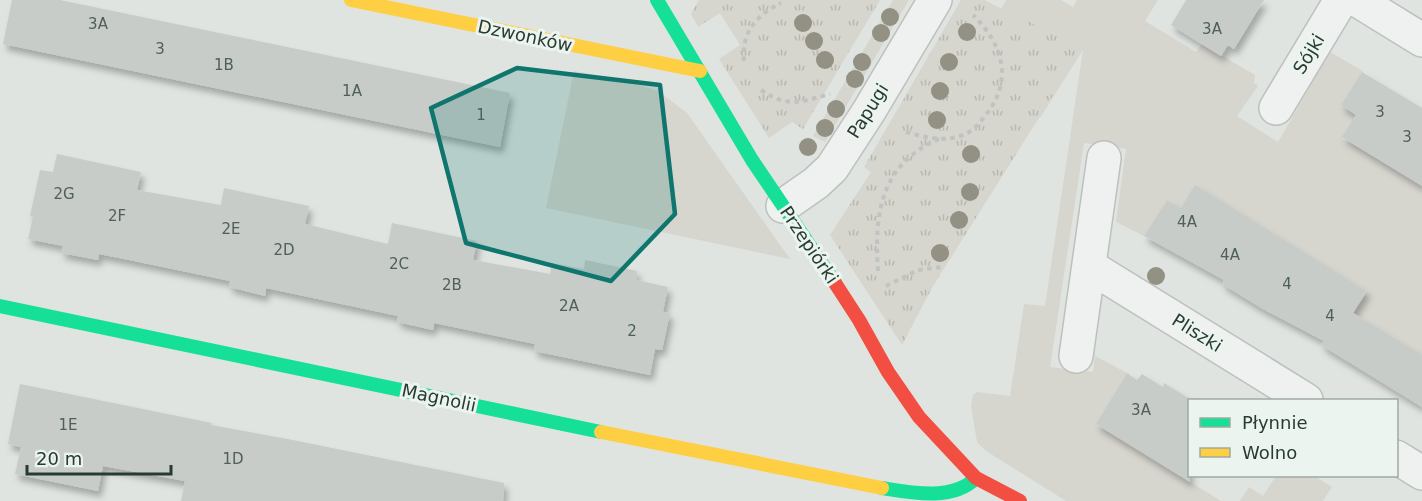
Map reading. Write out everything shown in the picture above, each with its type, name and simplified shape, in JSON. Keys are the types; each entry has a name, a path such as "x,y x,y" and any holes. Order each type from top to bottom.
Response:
{"street":[{"name":"Dzwonków","path":"351,0 700,71"},
{"name":"Przepiórki","path":"657,0 752,160 859,320 888,372 919,417 976,478 1020,501"},
{"name":"Papugi","path":"783,206 827,173 868,111 935,0"},
{"name":"Sójki","path":"1276,108 1341,0"},
{"path":"1358,0 1422,40"},
{"path":"1076,356 1104,158"},
{"name":"Pliszki","path":"1089,266 1304,399"},
{"name":"Magnolii","path":"0,306 690,451 877,494 959,492 968,487 976,478"},
{"path":"1398,458 1422,473"}],"path":[{"path":"747,70 743,48 748,30 766,10 781,3"},
{"path":"868,111 906,132 929,138 960,136 975,128 998,97 1002,81 1002,65 997,46 985,27 966,9"},
{"path":"755,84 774,99 786,103 802,102 831,94"},
{"path":"878,273 877,229 879,208 885,190 896,173 912,156 930,143 942,138"},
{"path":"880,281 882,289 918,270 942,267"}],"highlighted area":[{"path":"517,68 660,85 675,214 611,281 466,243 431,108"}],"green space":[{"path":"699,0 880,0 803,129 792,122 769,138 719,59 740,45 720,13 698,27 691,14"},
{"path":"893,0 909,0 825,142 813,136"},
{"path":"961,0 984,0 1083,48 933,286 902,345 830,235 871,172 864,167"},
{"path":"984,0 1001,9 1006,0 1061,0 1073,7 1077,0 1158,0 1145,21 1196,52 1202,44 1255,75 1254,83 1258,86 1237,116 1278,142 1330,52 1363,71 1341,105 1356,115 1342,138 1413,180 1422,167 1422,355 1391,388 1344,359 1367,322 1353,313 1367,291 1295,247 1181,208 1167,200 1144,236 1116,222 1126,149 1084,143 1050,367 1093,372 1095,356 1127,373 1096,424 1221,501 1066,501 986,451 977,442 971,406 973,395 977,392 1010,396 1024,304 1045,306 1083,50 1040,118"},
{"path":"574,71 628,81 658,91 687,113 790,259 546,208"},
{"path":"1275,477 1316,477 1332,487 1323,501 1240,501 1249,487 1263,496"}],"building":[{"path":"12,0 60,0 510,93 500,147 3,44"},
{"path":"1186,0 1264,0 1234,49 1228,45 1221,56 1171,25"},
{"path":"1362,72 1422,108 1422,186 1342,137 1356,115 1341,105"},
{"path":"57,154 141,172 137,190 221,205 224,188 309,206 305,224 388,244 392,223 477,241 473,260 550,274 552,263 584,269 585,260 637,271 636,280 668,287 663,312 670,313 662,350 655,349 650,375 534,351 535,344 434,323 433,330 397,322 398,316 266,288 265,296 229,287 230,281 99,254 98,260 61,253 63,246 28,239 33,217 30,216 40,170 53,172"},
{"path":"1195,185 1367,291 1353,313 1422,355 1422,407 1321,345 1324,341 1263,309 1222,284 1224,280 1144,236 1167,200 1181,208"},
{"path":"1127,373 1137,380 1142,374 1163,387 1164,383 1190,399 1188,399 1188,477 1190,477 1190,482 1096,424"},
{"path":"20,384 212,423 211,425 504,483 503,501 181,501 185,481 103,466 98,491 15,474 21,447 8,444"}],"traffic: fast":[{"path":"657,0 752,160 835,283"},
{"path":"0,306 601,432"},
{"path":"882,488 919,493 944,493 967,485 976,478"}],"traffic: slow":[{"path":"351,0 700,71"},
{"path":"601,432 882,488"}],"traffic: jam":[{"path":"835,283 888,372 919,417 976,478 1020,501"}]}
